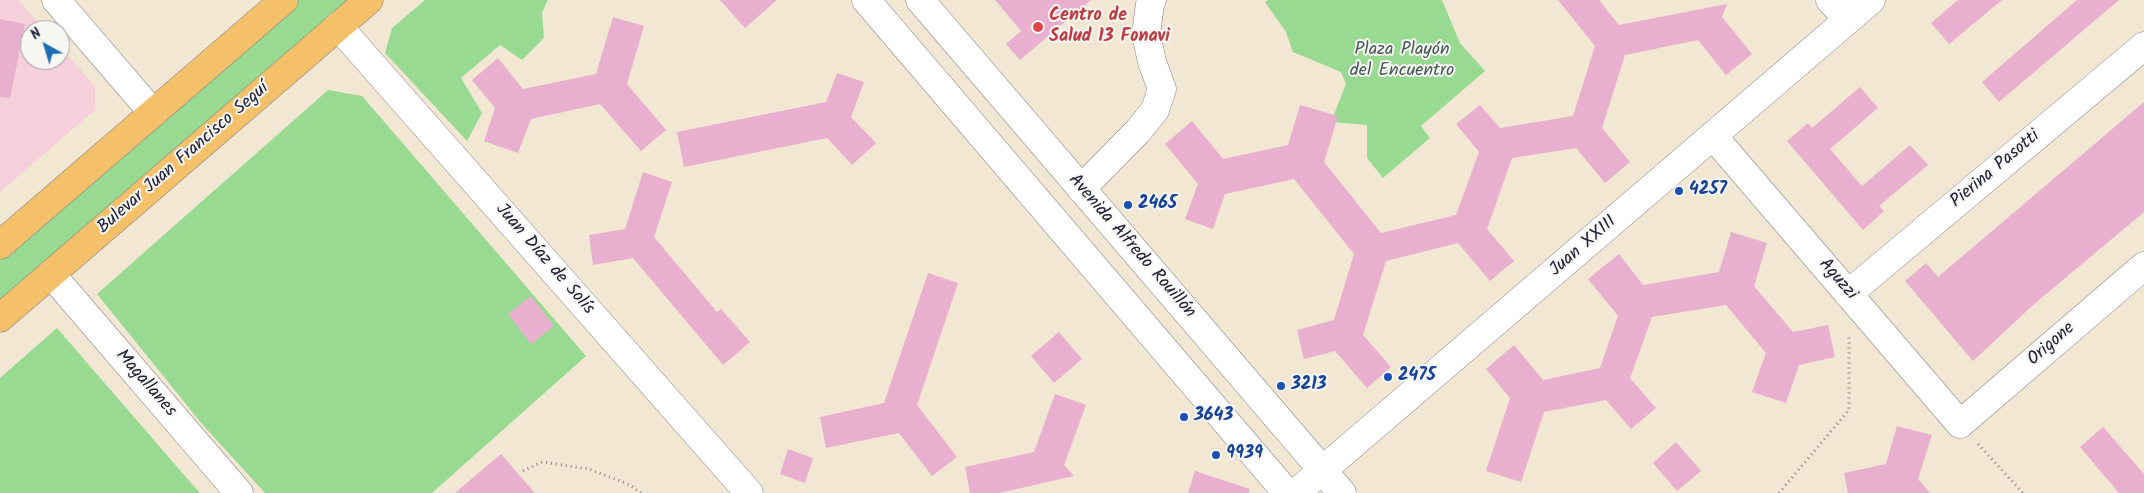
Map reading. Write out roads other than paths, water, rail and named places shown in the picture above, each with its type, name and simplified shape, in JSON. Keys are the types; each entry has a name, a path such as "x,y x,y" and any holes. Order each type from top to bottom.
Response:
{"main road":[{"path":"0,245 284,0"},
{"name":"Bulevar Juan Francisco Seguí","path":"0,318 369,0"}],"street":[{"path":"56,0 153,113"},
{"path":"866,0 1287,493"},
{"name":"Avenida Alfredo Rouillón","path":"920,0 1342,493"},
{"path":"1081,189 1138,131 1155,110 1162,89 1152,62 1146,34 1152,0"},
{"path":"1830,0 1848,20"},
{"name":"Juan XXIII","path":"1296,493 1872,0"},
{"name":"Juan Díaz de Solís","path":"338,26 749,493"},
{"name":"Pierina Pasotti","path":"1848,294 2144,46"},
{"name":"Aguzzi","path":"1713,136 1960,424"},
{"name":"Origone","path":"1960,424 2144,266"},
{"name":"Magallanes","path":"51,274 240,493"}],"place":[{"name":"Centro de Salud 13 Fonavi","path":"1038,27"},
{"name":"4257","path":"1679,191"},
{"name":"2465","path":"1128,205"},
{"name":"2475","path":"1388,377"},
{"name":"3213","path":"1281,386"},
{"name":"3643","path":"1184,417"},
{"name":"9939","path":"1216,455"}],"park label":[{"name":"Plaza Playón del Encuentro","path":"1402,61"}]}
